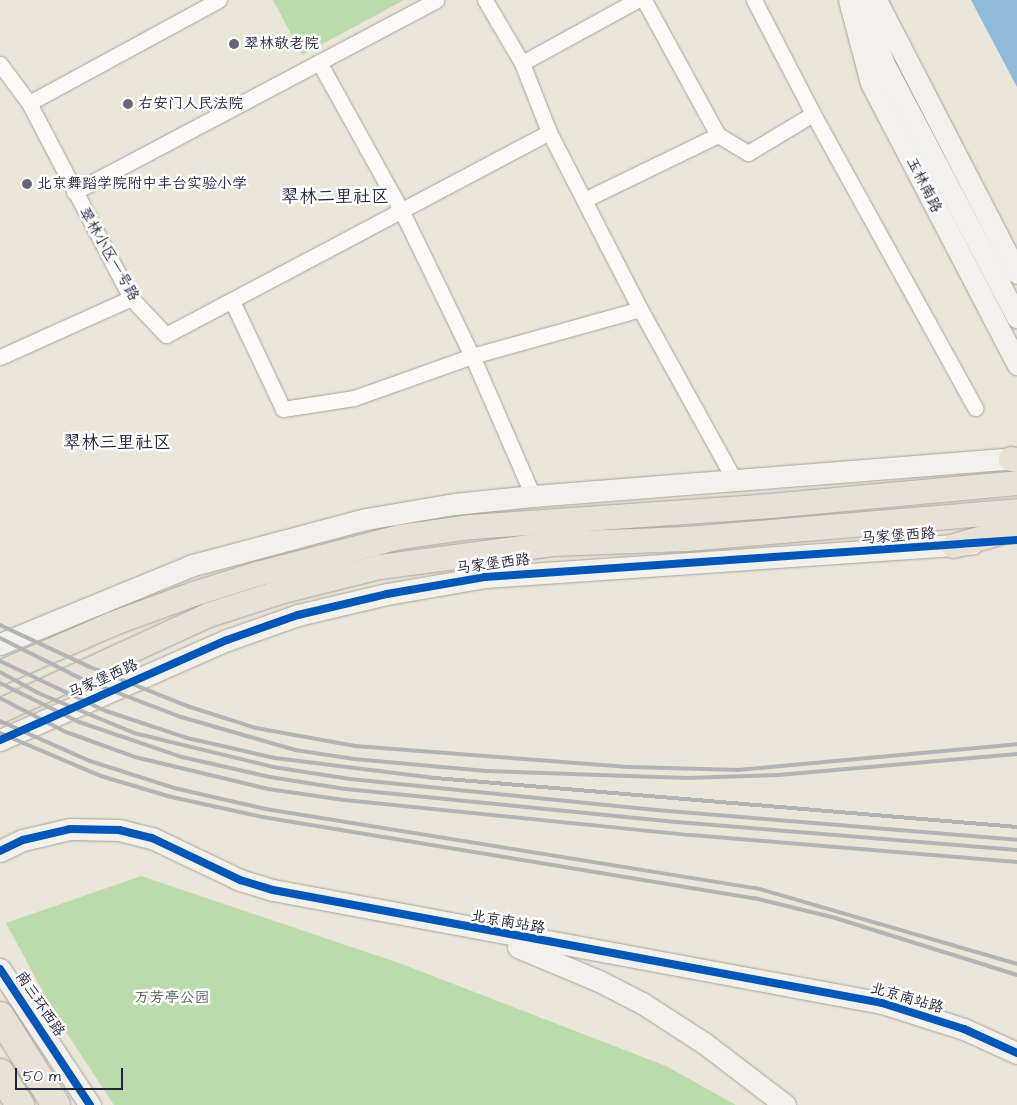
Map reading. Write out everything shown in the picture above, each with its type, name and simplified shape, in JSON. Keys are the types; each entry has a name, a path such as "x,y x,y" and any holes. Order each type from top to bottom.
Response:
{"highway":[{"path":"0,1016 56,1105"},
{"path":"0,1073 20,1105"}],"main road":[{"path":"0,674 112,624 194,594 256,574 400,537 480,526 770,506 1017,483"},
{"name":"马家堡西路","path":"0,711 209,615 286,590 380,567 552,544 687,539 1017,511"},
{"path":"954,546 1017,528"}],"street":[{"path":"29,103 219,0"},
{"path":"74,192 436,0"},
{"path":"484,0 522,63 549,132 640,310 735,481"},
{"path":"522,63 637,0"},
{"path":"644,0 718,135 748,153 813,114"},
{"path":"754,0 813,114 975,408"},
{"name":"玉林南路","path":"849,0 871,83 1017,364"},
{"name":"玉林南路","path":"861,0 884,64 1017,317"},
{"path":"876,0 1017,273"},
{"path":"319,62 402,210 472,356 533,496"},
{"name":"翠林小区一号路","path":"0,64 29,103 131,298 166,335 232,301"},
{"path":"549,132 232,301 283,410 354,398 472,356 640,310"},
{"path":"584,200 718,135"},
{"path":"0,357 131,298"},
{"path":"0,644 149,581 274,542 376,518 454,504 533,496 1015,459"},
{"name":"马家堡西路","path":"0,740 227,640 298,615 388,594 485,577 954,546 1017,540"},
{"name":"北京南站路","path":"0,851 23,840 70,829 119,830 152,838 240,880 273,890 476,930 882,1003 964,1029 1017,1053"},
{"name":"北京南站路","path":"476,930 599,981 642,1003 704,1043 785,1105"},
{"name":"南三环西路","path":"0,969 90,1105"}],"green space":[{"path":"273,0 404,0 302,55"},
{"name":"万芳亭公园","path":"141,876 399,963 666,1066 736,1105 114,1105 60,1023 6,923"}],"water":[{"path":"971,0 1017,0 1017,87"}],"railway":[{"path":"0,625 90,667 187,706 256,728 355,746 630,767 738,770 1017,744"},
{"path":"0,638 84,680 181,717 295,750 354,759 486,771 688,778 778,775 1017,754"},
{"path":"0,661 106,711 187,738 275,758 435,778 1017,827"},
{"path":"0,672 38,693 134,733 273,767 350,779 655,810 1017,840"},
{"path":"0,683 79,722 182,757 270,777 345,789 676,822 1017,850"},
{"path":"0,698 66,732 135,757 268,789 344,800 690,835 1017,862"},
{"path":"0,721 90,761 174,788 266,809 756,888 1017,964"},
{"path":"0,733 101,776 171,797 263,817 754,898 832,917 1017,975"}],"cycle path":[{"path":"0,740 227,640 298,615 387,594 485,577 1017,540"},
{"path":"0,851 23,840 70,829 119,830 152,838 240,880 273,890 882,1003 964,1029 1017,1053"},
{"path":"0,969 90,1105"}],"place":[{"name":"翠林敬老院","path":"234,44"},
{"name":"右安门人民法院","path":"128,104"},
{"name":"北京舞蹈学院附中丰台实验小学","path":"27,184"}],"district":[{"name":"翠林二里社区","path":"335,197"},
{"name":"翠林三里社区","path":"117,443"}]}
